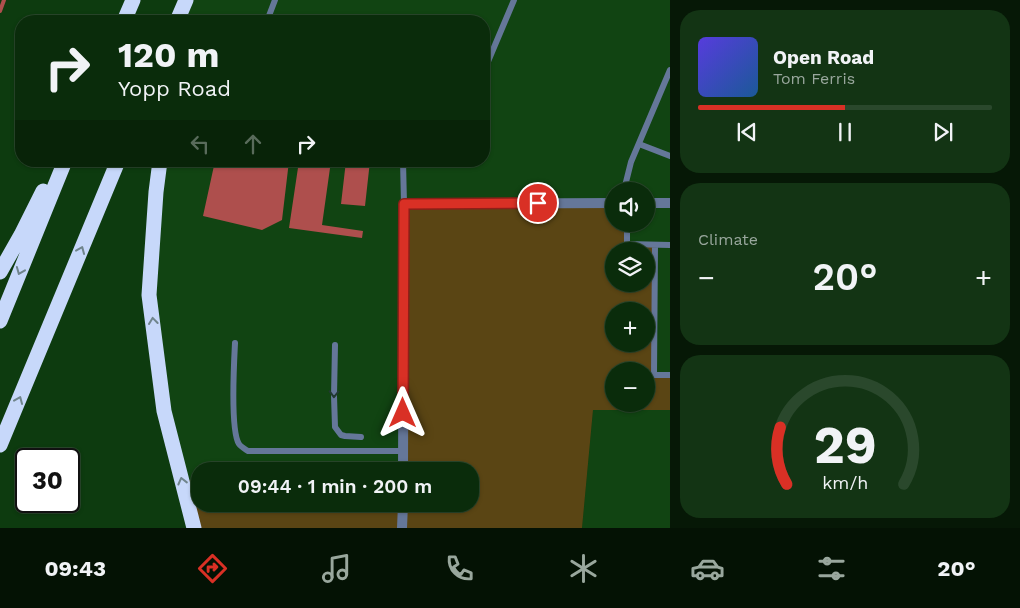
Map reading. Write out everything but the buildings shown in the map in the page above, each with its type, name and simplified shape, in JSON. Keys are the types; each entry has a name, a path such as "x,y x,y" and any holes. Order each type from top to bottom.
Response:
{"highway":[{"path":"127,15 133,0"},
{"path":"180,15 186,0"},
{"path":"188,15 192,0"},
{"path":"0,272 56,167"},
{"path":"0,321 63,167"},
{"path":"0,445 116,167"},
{"path":"159,167 149,295 164,411 194,528"}],"street":[{"path":"403,462 404,204 605,203"},
{"path":"655,203 670,203"},
{"path":"402,512 402,528"}],"lane":[{"path":"269,15 275,0"},
{"path":"490,57 514,0"},
{"path":"626,182 631,162 667,84 670,70"},
{"path":"639,144 670,156"},
{"path":"403,167 404,204"},
{"path":"655,245 670,245"},
{"path":"655,292 654,375 670,375"},
{"path":"235,344 234,421 236,437 240,445 248,451 403,451"},
{"path":"335,345 335,428 341,435 361,436"}],"shaded area":[{"path":"191,0 670,0 670,376 655,375 655,362 605,362 605,378 423,462 191,462 191,480 182,480 149,295 160,167 490,167 490,15 187,15"},
{"path":"214,167 288,167 282,220 262,230 203,216"},
{"path":"298,167 330,167 322,225 363,231 362,238 289,228"},
{"path":"345,167 369,167 365,206 341,204"},
{"path":"605,203 605,232 627,232 627,242 605,242 605,292 655,292 655,302 605,302 605,352 654,352 654,362 605,362 605,410 593,410 582,528 194,528 182,480 191,480 191,512 479,512 479,462 403,462 404,204"},
{"path":"655,375 670,376 670,410 655,410"},
{"path":"593,410 605,410 605,412 655,412 655,410 670,410 670,528 582,528"}],"waterway":[{"path":"0,11 4,0"}],"route":[{"path":"403,413 404,204 538,203"}]}
